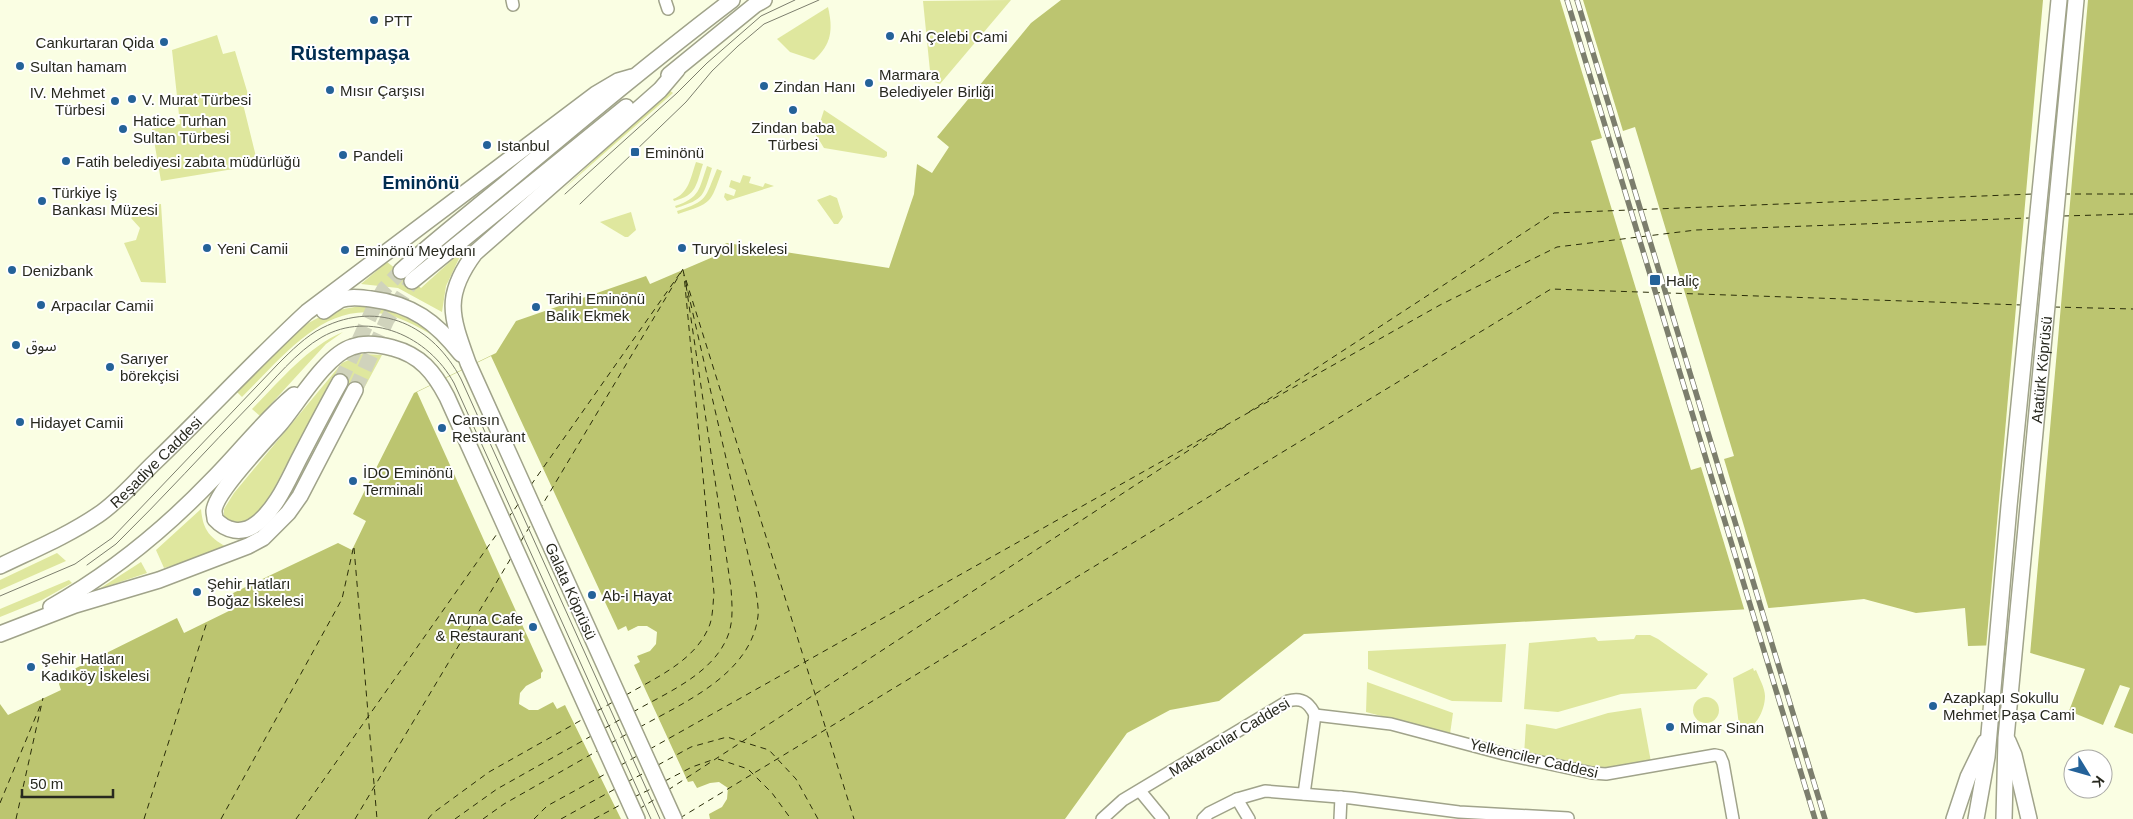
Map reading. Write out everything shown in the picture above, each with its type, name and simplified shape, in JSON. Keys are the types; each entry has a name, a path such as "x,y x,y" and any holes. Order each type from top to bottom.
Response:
{"main road":[{"path":"401,271 439,236 615,93 632,77 732,0"},
{"path":"412,282 636,99 676,70 755,5 764,0"},
{"name":"Atatürk Köprüsü","path":"1976,819 1986,766 2059,0"},
{"name":"Atatürk Köprüsü","path":"2004,819 2006,738 2076,0"},
{"path":"468,363 452,312 454,292 462,270 475,253 660,90 676,70"},
{"path":"289,328 307,312 596,94 618,81 632,77"},
{"path":"289,328 341,300 357,297 390,302 412,310 427,319 468,363"},
{"name":"Reşadiye Caddesi","path":"0,566 63,536 111,505 289,328"},
{"path":"340,382 273,506 255,525 244,530 228,529 215,518 214,511 218,500 227,486 296,404 308,386 342,350 357,345 373,344 397,349 412,355 431,370 439,381 637,819"},
{"name":"Galata Köprüsü","path":"468,363 674,819"},
{"path":"5,632 86,586 144,545 206,486 285,402 308,386"},
{"path":"5,632 75,605 159,580 248,546 262,538 288,513 300,496 354,390"},
{"path":"1954,819 1968,777 1988,736"},
{"path":"2006,738 2014,755 2028,819"}],"street":[{"name":"Makaracılar Caddesi","path":"1102,819 1123,800 1288,701 1297,698 1305,702 1311,707 1315,715"},
{"path":"1304,794 1315,715"},
{"name":"Yelkenciler Caddesi","path":"1315,715 1391,724 1504,754 1592,773 1606,774 1715,754 1720,756 1723,763 1733,819"},
{"path":"1140,791 1163,819"},
{"path":"1203,819 1209,813 1237,798 1265,792 1342,797 1459,816 1568,818"},
{"path":"1340,819 1342,797"},
{"path":"1237,798 1249,819"}],"shaded area":[{"path":"1011,0 940,84 931,81 923,1"},
{"path":"1061,0 2133,0 2133,734 2114,727 2130,688 2120,685 2103,725 2069,711 2085,669 2003,645 1968,646 1965,608 1916,613 1864,599 1769,608 1304,634 1219,701 1170,710 1127,733 1065,819 0,819 0,704 8,715 61,690 59,684 62,675 177,618 184,633 235,608 229,595 338,543 352,550 366,521 353,514 414,393 496,353 516,321 646,276 650,284 720,254 718,247 727,243 889,268 914,194 917,164 932,173 949,147 937,137 1031,23"},
{"path":"828,7 830,36 820,54 814,60 790,52 777,39"},
{"path":"217,35 223,54 235,51 250,101 243,104 258,165 161,181 152,129 180,124 172,50"},
{"path":"669,90 673,93 560,192"},
{"path":"824,110 887,152 887,156 884,158 824,148 816,135"},
{"path":"696,162 703,164 697,183 687,196 674,201 673,199 686,189"},
{"path":"707,166 712,168 704,191 698,199 676,208 675,206 689,200 697,192"},
{"path":"717,169 722,171 715,190 708,201 698,207 678,214 677,211 695,204 704,197"},
{"path":"743,175 751,177 749,183 763,187 765,183 774,186 727,201 724,197 725,193 734,196 736,190 729,187 731,180 740,183"},
{"path":"830,195 837,198 843,217 838,224 834,224 817,200"},
{"path":"161,204 166,283 141,282 124,243 136,240 140,228 131,218 146,206"},
{"path":"631,212 636,230 628,237 600,222"},
{"path":"463,250 446,286 442,312 398,288 361,284 387,262 421,288"},
{"path":"364,306 401,315 417,323 432,335 401,319 373,313 349,314 326,322 305,336 284,354 242,397 235,390 277,347 307,324 324,315 343,309"},
{"path":"343,332 326,344 260,416 252,409 306,356 317,347"},
{"path":"362,354 382,355 362,392 332,378 268,500 255,515 244,521 231,524 224,517 224,509 234,493 342,363"},
{"path":"201,509 204,523 209,533 217,541 230,549 164,568 156,550"},
{"path":"57,553 66,561 0,590 0,580"},
{"path":"141,562 147,573 99,589"},
{"path":"69,580 72,583 42,600 0,617 0,609"},
{"path":"1636,635 1650,635 1658,639 1708,674 1696,689 1621,694 1558,712 1524,709 1529,643 1595,637 1598,641 1634,639"},
{"path":"1506,644 1502,702 1452,701 1368,669 1368,651"},
{"path":"1753,668 1754,671 1756,670 1765,693 1763,708 1754,724 1740,733 1733,678"},
{"path":"1367,682 1453,713 1450,734 1366,712"},
{"path":"1706,697 1715,701 1719,710 1715,719 1706,723 1697,719 1693,710 1697,701"},
{"path":"1641,708 1651,762 1601,773 1524,755 1526,724 1556,729 1608,713"}],"pier":[{"path":"1560,0 1583,0 1623,131 1635,127 1734,456 1724,459 1769,610 1745,612 1701,467 1691,470 1591,141 1602,138"},
{"path":"2043,0 2088,0 2030,655 2002,647 1986,648"},
{"path":"491,356 618,630 626,626 628,631 638,626 647,626 657,632 656,644 650,651 637,656 640,662 634,665 688,782 693,781 697,788 719,782 728,788 727,799 722,807 709,814 710,819 621,819 565,705 557,709 553,702 538,710 529,710 519,704 520,693 526,686 541,678 543,671 417,392"}],"ferry route":[{"path":"1249,412 1554,213 2033,194"},
{"path":"2064,194 2133,194"},
{"path":"2063,216 2133,214"},
{"path":"650,749 1440,305 1557,247 1696,230 2029,218"},
{"path":"531,485 683,269 541,507"},
{"path":"640,727 695,696 729,670 743,654 753,636 758,616 755,585 683,270"},
{"path":"626,695 663,674 686,658 704,637 710,624 712,613 714,593 684,275"},
{"path":"686,280 854,819"},
{"path":"633,712 699,673 720,651 727,638 732,620 731,588 686,285"},
{"path":"680,818 1551,289 2022,305"},
{"path":"2054,307 2133,309"},
{"path":"668,790 1226,426"},
{"path":"508,518 522,499"},
{"path":"521,541 533,521"},
{"path":"296,819 499,531"},
{"path":"221,819 342,599 354,545"},
{"path":"354,548 377,819"},
{"path":"355,819 511,558"},
{"path":"144,819 207,622"},
{"path":"16,819 43,698"},
{"path":"597,711 613,702"},
{"path":"0,803 41,704"},
{"path":"428,819 433,813 489,772 585,718"},
{"path":"605,728 621,719"},
{"path":"611,743 627,734"},
{"path":"455,819 497,789 593,735"},
{"path":"658,765 691,747 727,737 769,750 796,779 818,819"},
{"path":"483,819 504,804 599,750"},
{"path":"621,765 637,756"},
{"path":"718,759 748,769 772,793 791,819"},
{"path":"665,781 692,767 712,760"},
{"path":"534,819 547,806 609,772"},
{"path":"627,782 646,772"},
{"path":"634,797 653,788"},
{"path":"561,819 615,789"},
{"path":"639,809 657,798"},
{"path":"594,819 622,804"}],"tunnel":[{"path":"340,382 376,303 384,289 401,271"},
{"path":"355,390 387,320 412,281"}],"tram line":[{"path":"565,194 677,93 707,63 761,16 795,0"},
{"path":"580,204 686,102 712,71 738,46 764,24 819,0"},
{"path":"0,596 75,564 112,538 278,364 310,335 343,320 364,316 384,317 403,323 420,332 436,345 449,360 461,379 660,819"},
{"path":"87,565 116,544 303,350 322,337 340,329 359,326 378,327 396,332 429,352 443,366 454,383 651,819"}],"railway":[{"path":"1567,0 1815,819"},
{"path":"1577,0 1825,819"}],"place":[{"name":"PTT","path":"374,20"},
{"name":"Ahi Çelebi Cami","path":"890,36"},
{"name":"Cankurtaran Qida","path":"164,42"},
{"name":"Sultan hamam","path":"20,66"},
{"name":"Marmara Belediyeler Birliği","path":"869,83"},
{"name":"Zindan Hanı","path":"764,86"},
{"name":"Mısır Çarşısı","path":"330,90"},
{"name":"V. Murat Türbesi","path":"132,99"},
{"name":"IV. Mehmet Türbesi","path":"115,101"},
{"name":"Zindan baba Türbesi","path":"793,110"},
{"name":"Hatice Turhan Sultan Türbesi","path":"123,129"},
{"name":"Istanbul","path":"487,145"},
{"name":"Eminönü","path":"635,152"},
{"name":"Pandeli","path":"343,155"},
{"name":"Fatih belediyesi zabıta müdürlüğü","path":"66,161"},
{"name":"Türkiye İş Bankası Müzesi","path":"42,201"},
{"name":"Yeni Camii","path":"207,248"},
{"name":"Turyol İskelesi","path":"682,248"},
{"name":"Eminönü Meydanı","path":"345,250"},
{"name":"Denizbank","path":"12,270"},
{"name":"Haliç","path":"1655,280"},
{"name":"Arpacılar Camii","path":"41,305"},
{"name":"Tarihi Eminönü Balık Ekmek","path":"536,307"},
{"name":"سوق","path":"16,345"},
{"name":"Sarıyer börekçisi","path":"110,367"},
{"name":"Hidayet Camii","path":"20,422"},
{"name":"Cansın Restaurant","path":"442,428"},
{"name":"İDO Eminönü Terminali","path":"353,481"},
{"name":"Şehir Hatları Boğaz İskelesi","path":"197,592"},
{"name":"Ab-i Hayat","path":"592,595"},
{"name":"Aruna Cafe & Restaurant","path":"533,627"},
{"name":"Şehir Hatları Kadıköy İskelesi","path":"31,667"},
{"name":"Azapkapı Sokullu Mehmet Paşa Cami","path":"1933,706"},
{"name":"Mimar Sinan","path":"1670,727"}],"district":[{"name":"Rüstempaşa","path":"350,53"},
{"name":"Eminönü","path":"421,183"}]}
